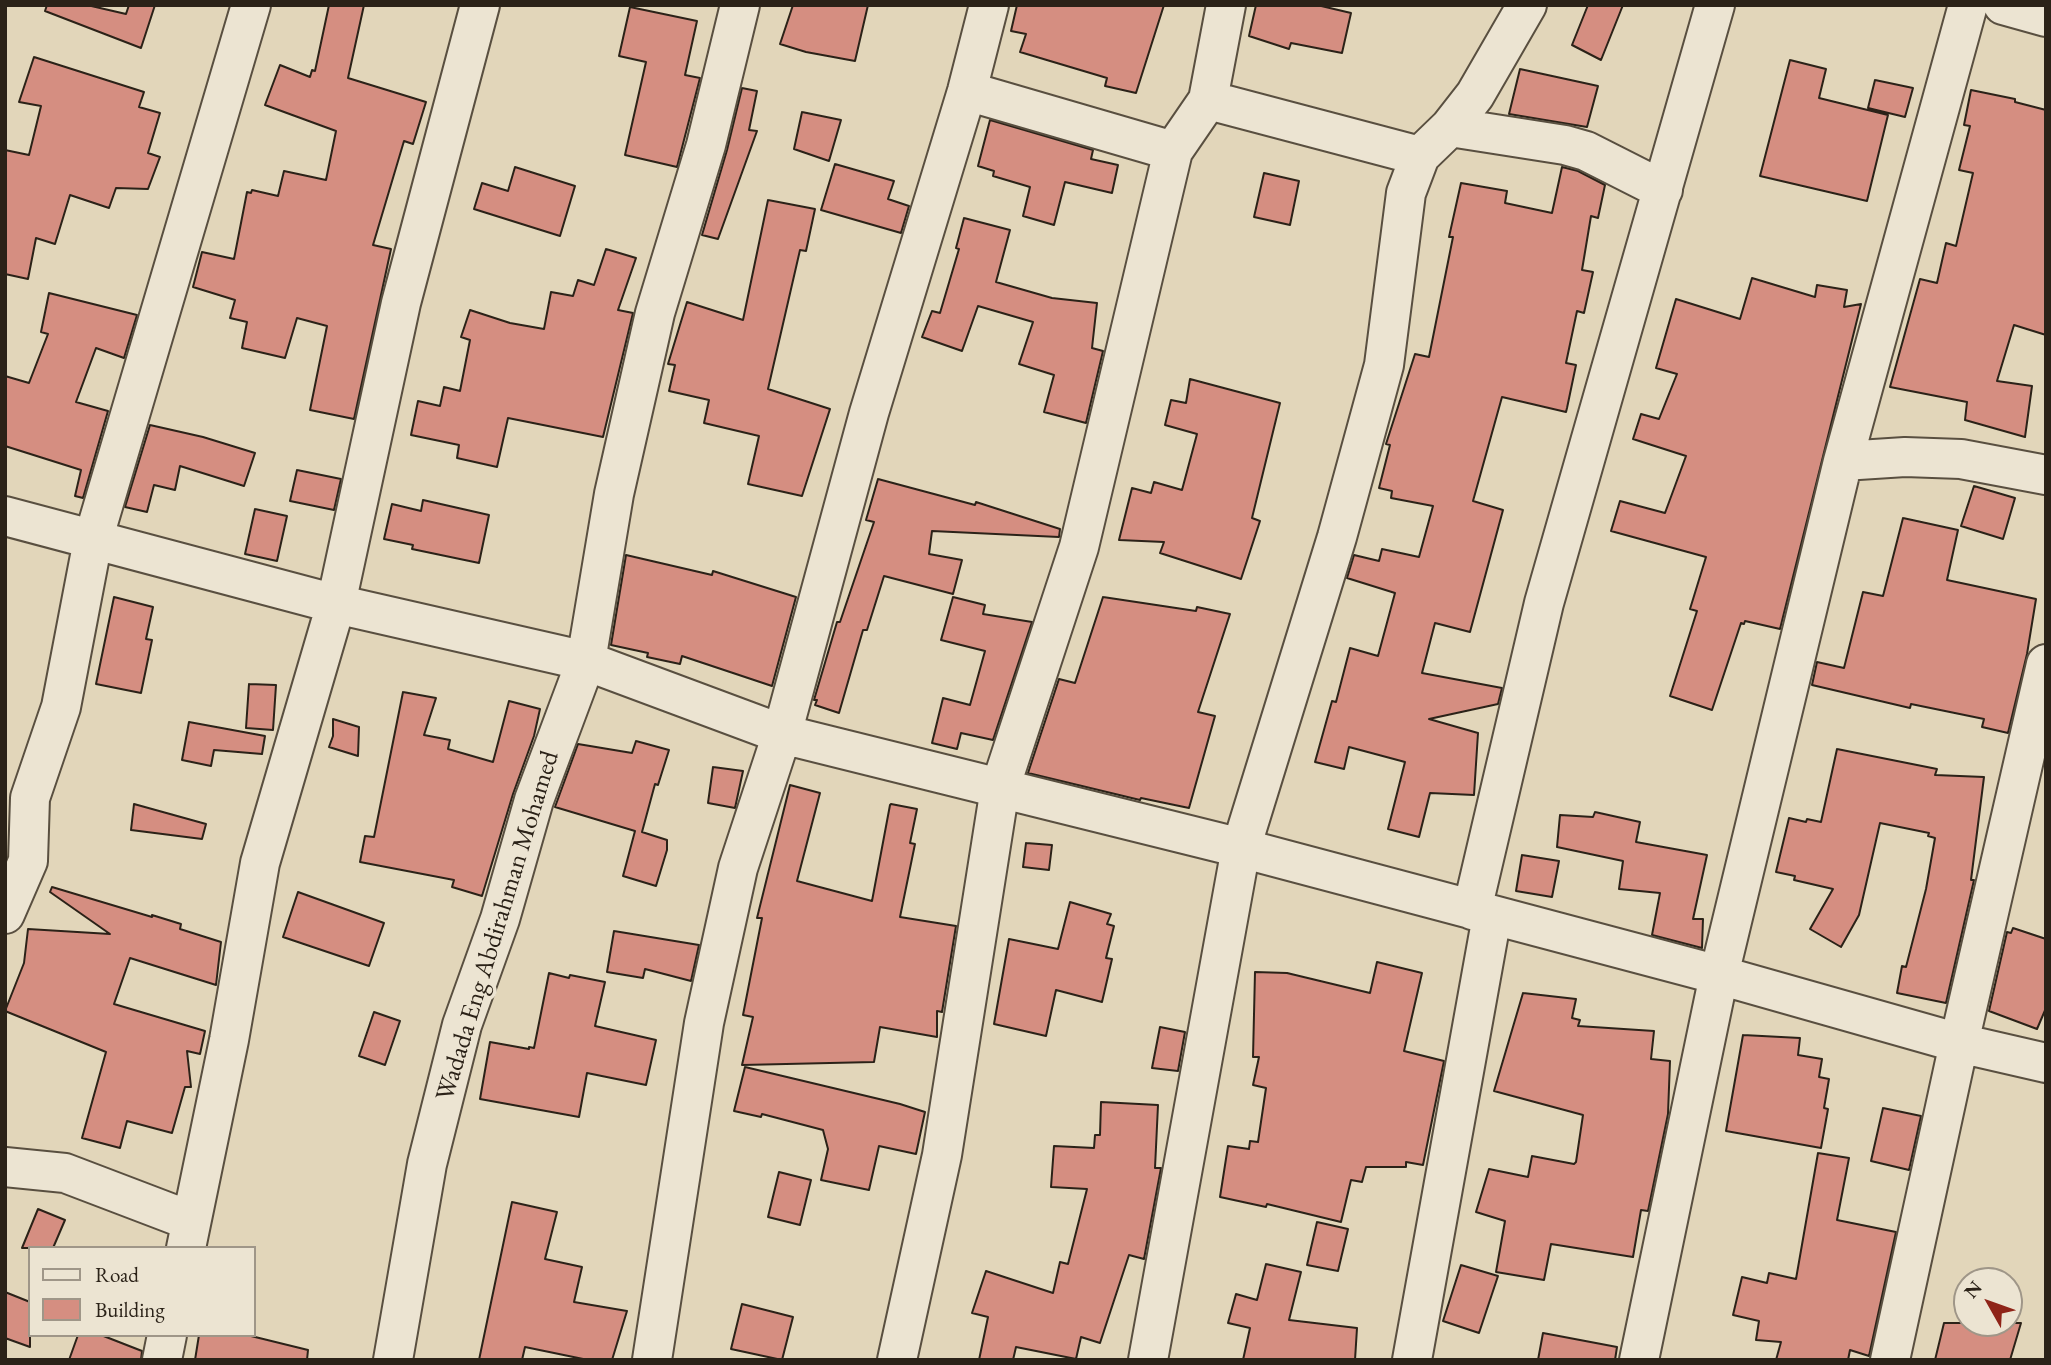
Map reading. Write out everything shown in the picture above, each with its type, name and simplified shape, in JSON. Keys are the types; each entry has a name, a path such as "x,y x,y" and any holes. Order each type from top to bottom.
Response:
{"street":[{"path":"5,914 28,861 30,798 61,707 93,540 251,5"},
{"path":"5,1167 65,1173 189,1234 229,1040 260,863 336,604 401,303 481,5"},
{"name":"Wadada Eng Abdirahman Mohamed","path":"393,1360 428,1164 462,1025 500,919 534,800 586,661 614,494 654,313 706,145 740,5"},
{"path":"652,1360 704,1023 738,867 782,734 869,413 967,91 989,5"},
{"path":"1148,1360 1241,848 1337,537 1384,365 1406,193 1420,156 1450,127 1475,95 1527,5"},
{"path":"1412,1360 1482,913 1544,603 1715,5"},
{"path":"1639,1360 1719,975 1843,461 1968,5"},
{"path":"2003,5 2046,17"},
{"path":"897,1360 942,1155 1000,788 1079,547 1173,152 1208,100 1222,6"},
{"path":"967,91 1173,152"},
{"path":"1208,100 1420,156"},
{"path":"1450,127 1565,145 1586,151 1662,190"},
{"path":"1843,461 1905,457 1961,459 2046,475"},
{"path":"5,516 336,604 586,661 782,734 1241,848 1719,975 1959,1043 2046,1063"},
{"path":"1890,1360 2046,664"},
{"path":"162,1360 167,1337"}],"building":[{"path":"47,5 87,5 126,14 129,5 155,5 141,48 45,11"},
{"path":"329,5 364,5 348,78 426,102 413,144 404,141 373,245 391,249 354,419 310,410 327,326 297,318 285,358 242,348 247,322 230,318 235,300 193,287 202,252 234,259 247,192 251,193 252,190 278,196 284,171 326,180 336,131 265,105 280,65 310,77 312,70 315,71"},
{"path":"793,5 868,5 855,61 780,44"},
{"path":"1017,5 1164,5 1136,93 1105,86 1107,78 1020,52 1026,34 1011,31"},
{"path":"1256,5 1317,5 1351,13 1342,53 1291,43 1289,49 1249,36"},
{"path":"1588,5 1623,5 1601,60 1572,45"},
{"path":"630,7 697,21 685,75 700,78 677,167 625,155 646,62 619,56"},
{"path":"34,57 144,92 139,107 160,113 148,153 160,157 148,189 116,188 109,208 70,195 55,244 36,238 28,279 5,274 5,150 29,155 41,106 19,102"},
{"path":"1790,60 1826,69 1819,98 1888,115 1867,201 1760,176"},
{"path":"1520,69 1598,86 1587,127 1509,114"},
{"path":"1875,80 1913,88 1905,117 1868,108"},
{"path":"742,88 757,91 749,130 757,131 718,239 702,235"},
{"path":"1971,90 2015,99 2015,102 2046,110 2046,335 2014,325 1997,381 2032,386 2025,437 1965,420 1967,402 1890,387 1920,279 1937,283 1946,243 1956,246 1973,173 1959,170 1970,126 1964,125"},
{"path":"802,112 841,120 829,161 794,149"},
{"path":"990,120 1093,150 1091,159 1118,165 1112,193 1065,182 1054,225 1023,216 1030,187 993,176 994,171 978,166"},
{"path":"835,164 894,181 888,199 909,206 901,233 821,210"},
{"path":"515,167 575,186 560,236 474,209 482,183 508,191"},
{"path":"1562,167 1578,171 1605,185 1598,218 1591,216 1582,270 1593,272 1584,313 1577,311 1566,363 1576,365 1567,408 1566,412 1502,397 1473,501 1503,510 1470,632 1435,623 1422,673 1502,688 1498,704 1429,719 1478,733 1474,795 1430,793 1419,837 1388,829 1405,762 1349,747 1344,769 1315,762 1332,701 1336,702 1350,648 1378,656 1395,593 1347,578 1354,555 1379,561 1382,549 1419,557 1433,506 1391,498 1392,491 1379,488 1390,445 1386,444 1415,354 1429,357 1461,183 1507,191 1505,203 1552,213"},
{"path":"1264,173 1299,181 1290,225 1254,217"},
{"path":"768,200 815,209 806,251 800,250 768,389 830,409 802,496 748,484 759,436 704,423 709,400 669,391 675,365 668,364 687,302 743,320"},
{"path":"964,218 1010,230 996,282 1052,298 1097,303 1092,348 1103,351 1086,423 1044,412 1054,375 1019,364 1033,322 978,306 962,351 922,337 932,311 940,313 959,249 956,248"},
{"path":"606,249 636,258 618,310 633,313 603,437 508,418 497,467 457,458 459,445 411,435 418,401 440,406 444,387 460,391 470,340 461,337 470,310 510,323 544,329 551,292 573,296 578,280 594,285"},
{"path":"1752,278 1815,297 1817,285 1847,290 1844,307 1861,304 1780,629 1745,621 1744,624 1741,623 1712,710 1670,696 1697,611 1690,609 1706,557 1611,531 1620,501 1665,513 1686,456 1633,439 1641,414 1659,419 1677,374 1656,368 1676,299 1740,319"},
{"path":"49,293 137,315 124,358 96,348 76,402 108,411 83,498 75,496 81,470 5,446 5,376 29,383 48,334 41,332"},
{"path":"1190,379 1280,403 1252,518 1260,521 1241,579 1160,553 1164,542 1119,540 1132,488 1151,493 1154,482 1182,490 1197,434 1165,425 1171,400 1186,403"},
{"path":"150,425 255,453 244,486 180,466 175,490 154,485 147,512 125,507"},
{"path":"297,470 341,479 334,510 290,501"},
{"path":"878,479 975,505 976,502 1060,529 1059,537 932,531 929,554 962,560 953,594 884,576 867,630 863,630 839,713 815,705 817,700 814,700 837,622 840,622 874,522 866,520"},
{"path":"1974,486 2015,498 2003,539 1961,526"},
{"path":"423,500 489,515 479,563 412,549 413,545 384,539 392,504 421,511"},
{"path":"255,509 287,516 277,561 245,554"},
{"path":"1903,518 1958,530 1947,580 2036,599 2027,654 2008,733 1982,727 1984,719 1911,704 1910,708 1812,685 1817,662 1844,668 1863,592 1883,596"},
{"path":"626,555 712,575 713,571 796,597 772,686 682,656 680,664 647,657 648,653 611,645"},
{"path":"114,597 153,607 146,639 152,640 141,693 96,684"},
{"path":"953,597 985,605 983,614 1032,622 993,740 961,733 957,749 932,743 943,698 970,705 985,651 941,640"},
{"path":"1103,597 1196,611 1197,607 1230,614 1198,712 1215,716 1189,808 1141,798 1140,800 1028,773 1059,679 1075,683"},
{"path":"249,684 276,685 273,730 246,728"},
{"path":"403,692 436,698 424,735 450,740 448,749 493,762 509,701 540,709 534,736 482,896 452,887 454,880 360,862 365,836 374,837"},
{"path":"333,719 359,727 358,756 329,747 333,736"},
{"path":"189,722 265,736 262,754 214,750 211,766 182,760"},
{"path":"636,741 669,750 658,785 655,784 642,832 667,840 667,850 656,886 623,876 635,831 555,807 578,744 632,753"},
{"path":"1837,749 1937,769 1935,775 1984,777 1971,880 1974,880 1946,1003 1897,993 1902,966 1906,967 1926,889 1935,838 1928,836 1929,833 1880,823 1859,915 1841,947 1810,929 1833,889 1794,880 1795,876 1776,872 1789,818 1821,822"},
{"path":"713,767 743,771 735,808 708,803"},
{"path":"790,785 820,793 797,881 872,901 890,805 917,809 910,843 915,844 900,917 956,926 942,1012 937,1011 937,1037 880,1027 874,1062 742,1065 753,1017 743,1015 762,918 757,918"},
{"path":"134,804 206,824 202,839 131,830"},
{"path":"1595,812 1640,822 1636,842 1707,855 1693,919 1703,919 1702,948 1652,935 1660,893 1619,889 1623,861 1557,847 1560,815 1593,817"},
{"path":"1026,843 1052,845 1049,870 1023,867"},
{"path":"1522,855 1559,861 1552,897 1516,891"},
{"path":"52,887 181,924 180,929 221,942 216,985 130,958 114,1004 205,1031 200,1054 187,1051 191,1087 185,1087 172,1133 127,1121 120,1148 82,1138 106,1052 5,1011 24,963 28,929 110,934 50,892"},
{"path":"298,892 384,923 369,966 283,937"},
{"path":"1070,902 1111,914 1107,924 1114,926 1106,958 1112,959 1102,1002 1056,990 1046,1036 994,1024 1009,939 1058,949"},
{"path":"2013,928 2046,939 2046,1008 2037,1029 1989,1011 2007,932 2011,933"},
{"path":"614,931 699,945 691,981 645,969 643,978 607,972"},
{"path":"1377,962 1422,973 1404,1051 1444,1061 1423,1165 1406,1162 1406,1167 1366,1167 1362,1182 1351,1180 1341,1222 1267,1204 1266,1207 1220,1197 1228,1146 1249,1149 1250,1141 1258,1142 1266,1088 1253,1085 1259,1057 1253,1057 1255,972 1287,973 1370,993"},
{"path":"549,973 605,982 595,1026 656,1040 646,1085 587,1073 579,1117 480,1099 490,1042 534,1048"},
{"path":"1523,993 1576,999 1572,1018 1580,1020 1578,1026 1654,1031 1651,1059 1670,1061 1668,1114 1648,1211 1641,1210 1633,1257 1551,1244 1544,1280 1496,1272 1505,1221 1476,1212 1489,1169 1528,1177 1532,1156 1574,1164 1576,1162 1583,1115 1494,1091"},
{"path":"374,1012 400,1021 385,1065 359,1056"},
{"path":"1160,1027 1185,1032 1178,1071 1152,1068"},
{"path":"1743,1035 1800,1038 1798,1055 1822,1059 1819,1077 1829,1079 1824,1108 1828,1109 1821,1148 1726,1131"},
{"path":"745,1067 925,1112 916,1154 879,1146 869,1190 821,1180 828,1149 823,1130 762,1114 761,1117 734,1111"},
{"path":"1101,1102 1158,1105 1155,1168 1161,1168 1144,1259 1129,1255 1100,1343 1081,1337 1076,1359 1016,1347 1013,1360 979,1360 988,1317 972,1313 986,1271 1053,1293 1060,1262 1068,1264 1087,1189 1051,1187 1054,1146 1094,1148 1095,1135 1100,1135"},
{"path":"1883,1108 1921,1116 1909,1170 1871,1161"},
{"path":"1818,1153 1849,1158 1837,1220 1896,1232 1869,1356 1850,1350 1848,1360 1776,1360 1781,1342 1756,1340 1759,1321 1733,1315 1742,1277 1767,1283 1769,1273 1796,1279"},
{"path":"779,1172 811,1180 800,1225 768,1217"},
{"path":"512,1202 557,1212 545,1259 582,1267 574,1302 627,1311 612,1360 588,1360 525,1347 522,1360 479,1360"},
{"path":"38,1209 65,1220 54,1246 22,1248"},
{"path":"1317,1222 1348,1229 1338,1271 1307,1265"},
{"path":"1266,1264 1301,1272 1289,1320 1357,1328 1355,1360 1243,1360 1250,1328 1228,1323 1236,1294 1257,1300"},
{"path":"1461,1265 1498,1276 1479,1333 1443,1321"},
{"path":"5,1292 28,1301 30,1347 5,1338"},
{"path":"742,1304 793,1317 782,1360 731,1349"},
{"path":"1944,1323 1953,1323 1953,1337 2017,1337 2010,1360 1935,1360"},
{"path":"1543,1333 1617,1347 1615,1360 1538,1360"},
{"path":"77,1337 106,1337 142,1351 141,1360 69,1360"},
{"path":"199,1337 255,1337 308,1350 307,1360 195,1360"}]}
